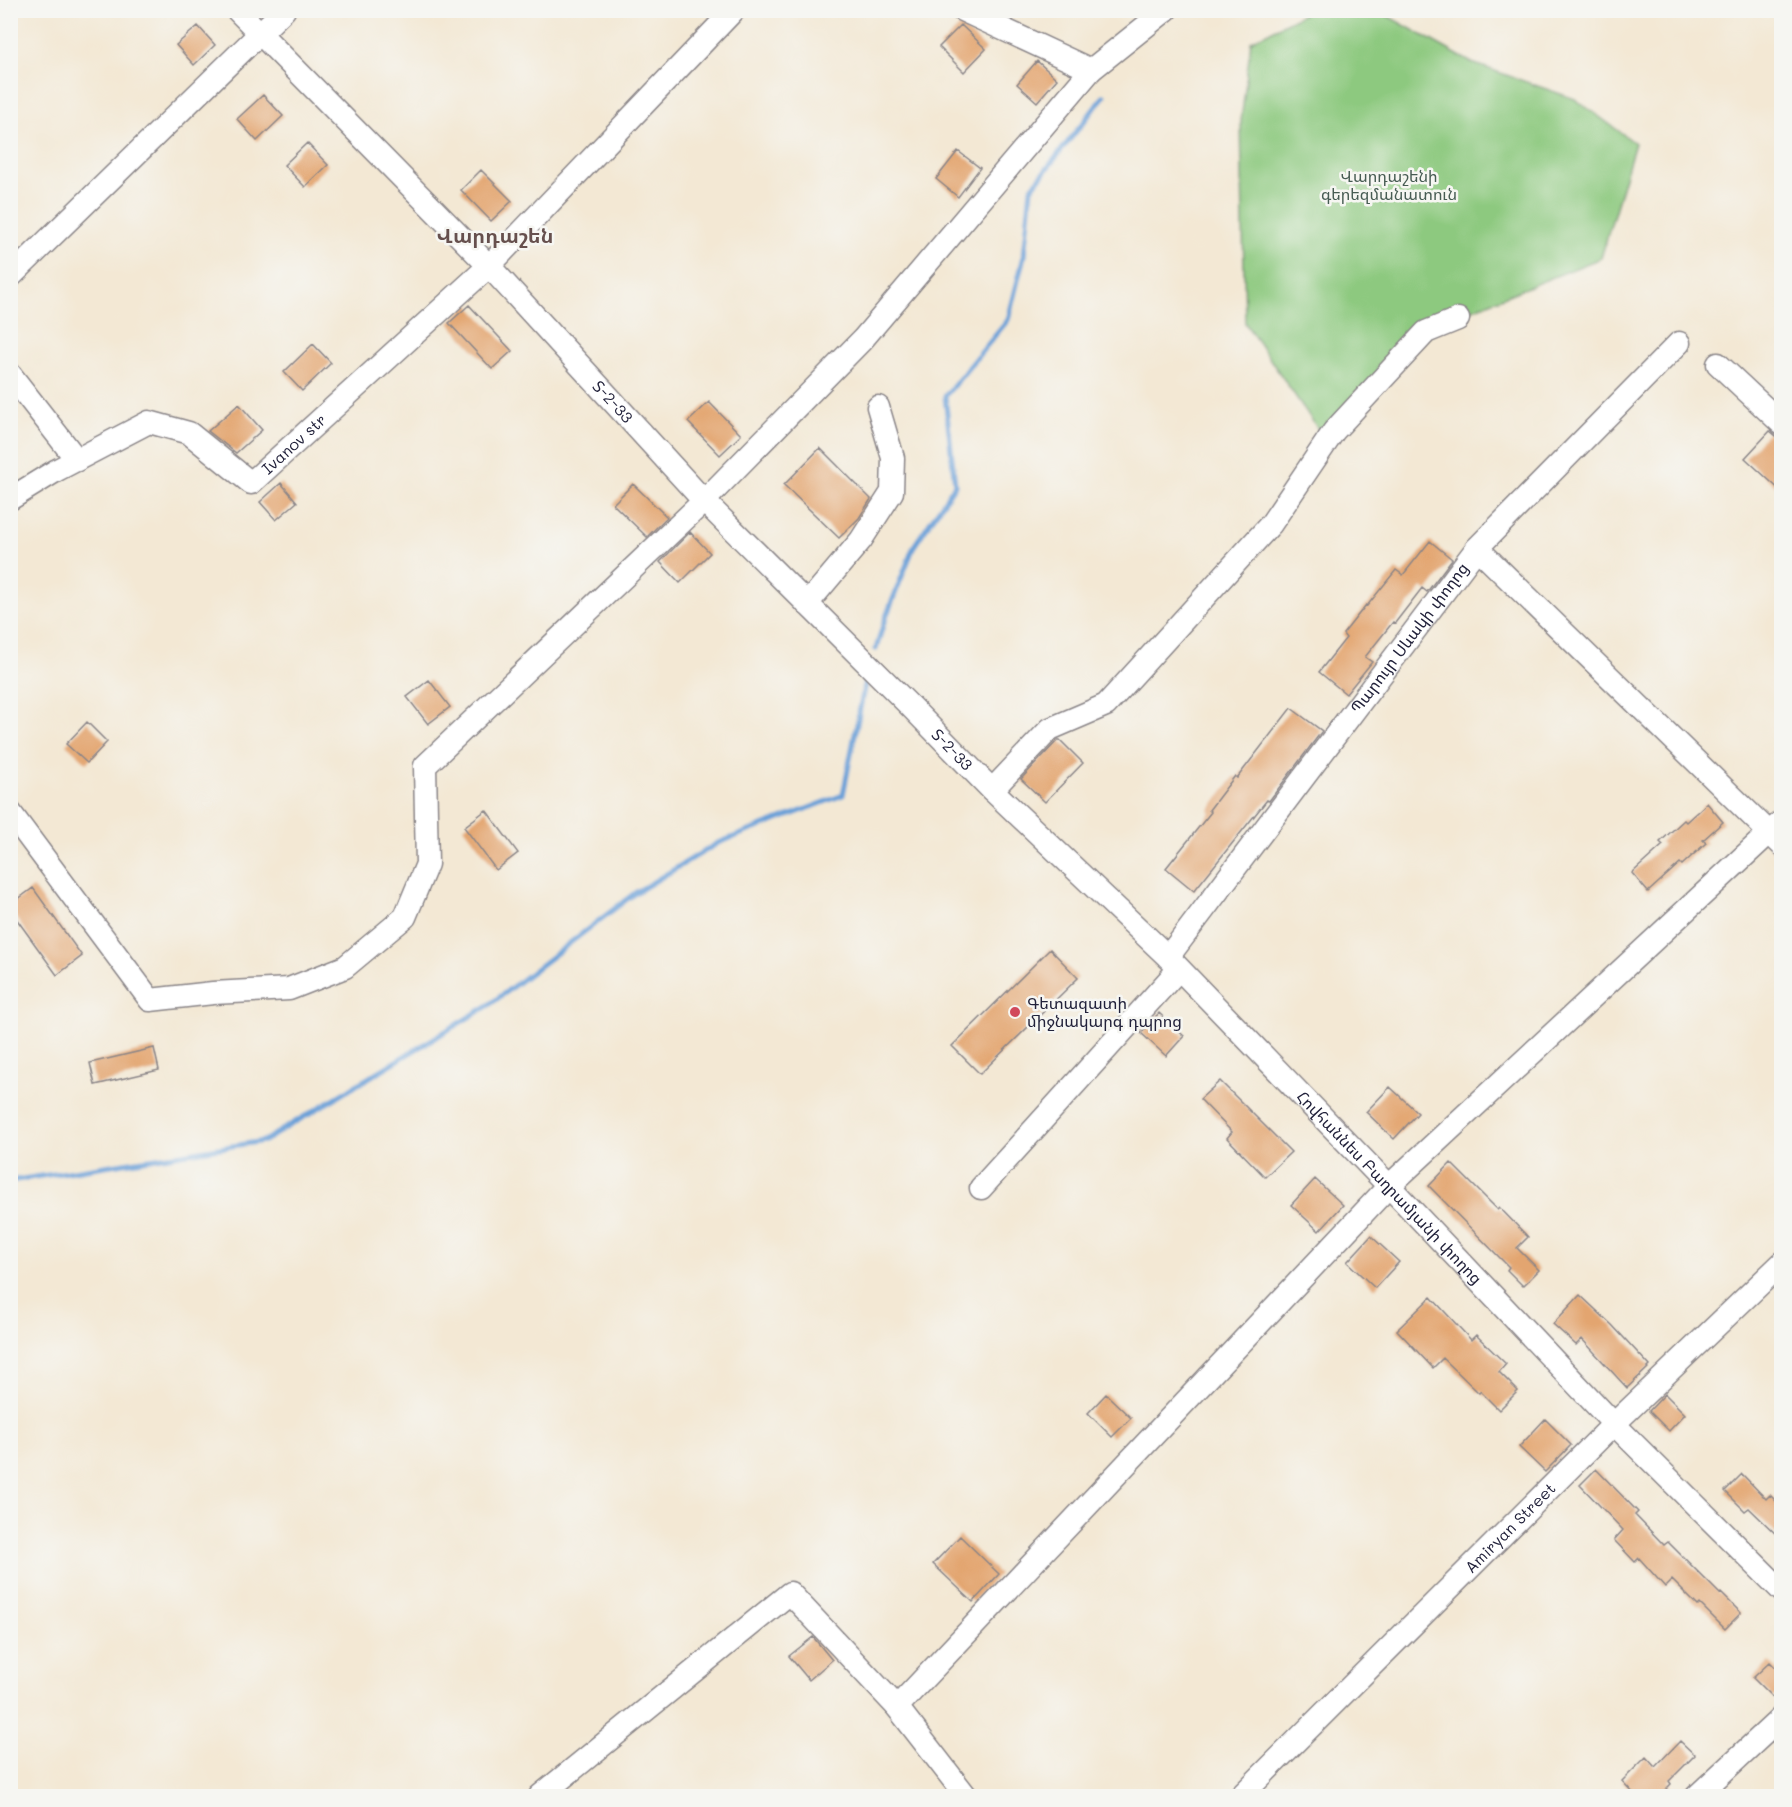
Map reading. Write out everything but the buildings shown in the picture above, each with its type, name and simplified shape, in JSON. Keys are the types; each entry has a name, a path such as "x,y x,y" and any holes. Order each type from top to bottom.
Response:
{"street":[{"name":"Տ-2-33","path":"237,10 489,266 704,501 992,790"},
{"path":"10,277 285,10"},
{"path":"489,266 734,10"},
{"path":"962,10 1091,70"},
{"path":"10,812 150,1000 213,993 290,989 345,967 405,916 427,864 425,766 704,501 863,339 1091,70 1166,10"},
{"name":"Ivanov str","path":"10,499 149,422 189,433 251,483 489,266"},
{"path":"992,790 1050,729 1106,705 1271,524 1334,431 1426,333 1458,319"},
{"name":"Պարույր Սևակի փողոց","path":"981,1188 1173,963 1477,548 1679,343"},
{"path":"1718,364 1782,424"},
{"path":"10,374 77,460"},
{"path":"807,604 861,540 892,492 893,458 878,406"},
{"path":"897,1707 1389,1185 1778,833 1477,548"},
{"name":"Հովհաննես Բաղրամյանի փողոց","path":"992,790 1173,963 1389,1185 1614,1424 1782,1591"},
{"name":"Amiryan Street","path":"1241,1797 1614,1424 1782,1263"},
{"path":"540,1797 790,1593 897,1707 966,1797"},
{"path":"1697,1797 1782,1717"}],"green space":[{"name":"Վարդաշենի գերեզմանատուն","path":"1309,11 1379,11 1472,63 1575,99 1635,143 1601,258 1448,319 1320,432 1245,323 1241,121 1251,41"}],"waterway":[{"path":"876,649 884,622 914,546 955,485 945,396 1008,320 1024,256 1031,189 1104,96"},
{"path":"10,1181 264,1141 489,1005 635,893 718,843 843,795 865,683"}],"place":[{"name":"Գետազատի միջնակարգ դպրոց","path":"1015,1012"}],"district":[{"name":"Վարդաշեն","path":"495,236"}]}
